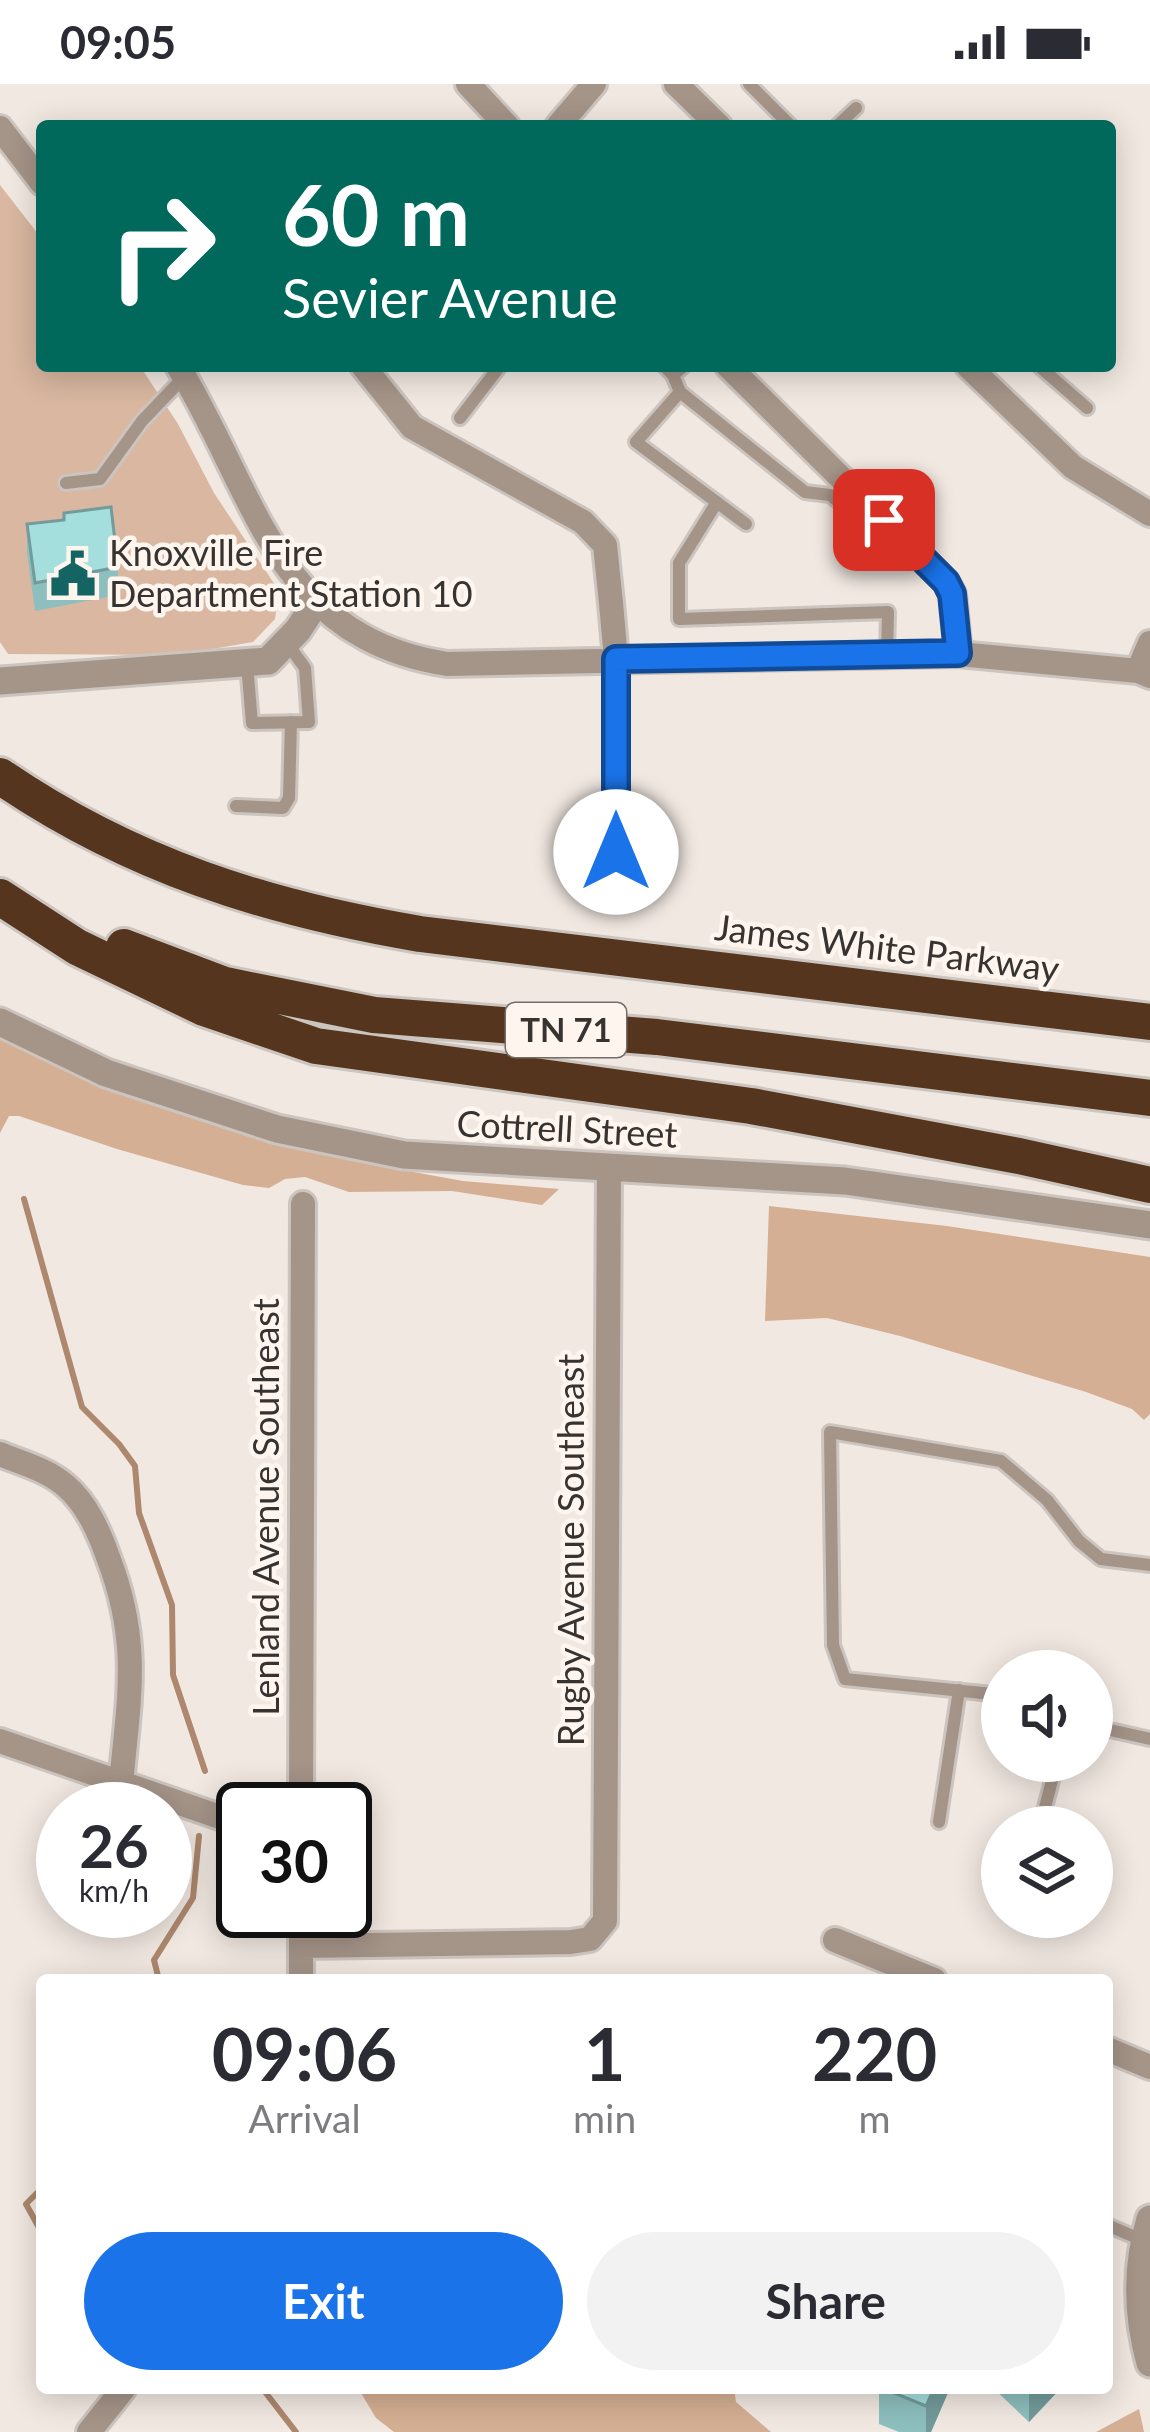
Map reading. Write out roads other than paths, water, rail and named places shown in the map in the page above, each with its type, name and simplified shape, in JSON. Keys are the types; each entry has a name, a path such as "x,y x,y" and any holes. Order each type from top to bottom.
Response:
{"highway":[{"name":"James White Parkway","path":"0,776 138,856 267,903 350,922 1150,1022"},
{"path":"0,895 77,947 204,1009 316,1046 751,1106 1150,1185"},
{"name":"TN 71","path":"0,895 65,926 225,985 374,1016 657,1037 1150,1098"},
{"path":"977,1001 1150,996"}],"street":[{"path":"468,84 501,120"},
{"path":"562,120 594,84"},
{"path":"676,84 712,120"},
{"path":"0,128 36,175"},
{"path":"182,372 279,558 315,604 365,641 419,660 447,664 958,653 1144,674 1150,643"},
{"path":"368,372 412,427 593,531 605,545 616,659 616,852"},
{"path":"734,372 946,582 952,594 958,653"},
{"path":"974,372 1073,467 1150,514"},
{"path":"0,682 268,661 315,604"},
{"name":"Cottrell Street","path":"0,1022 106,1073 277,1129 404,1155 845,1181 1150,1225"},
{"name":"Rugby Avenue Southeast","path":"301,1946 571,1942 590,1939 605,1921 609,1167"},
{"name":"Lenland Avenue Southeast","path":"301,1782 303,1204"},
{"path":"0,1454 46,1472 67,1487 88,1514 120,1588 130,1627 132,1662 121,1782"},
{"path":"0,1742 115,1782"},
{"path":"301,1938 301,1974"},
{"path":"835,1940 919,1974"},
{"path":"1113,2052 1150,2067"},
{"path":"1147,2230 1138,2321 1150,2363"},
{"path":"89,2432 119,2394"}],"lane":[{"path":"749,84 785,120"},
{"path":"843,120 856,108"},
{"path":"66,483 100,479 180,372"},
{"path":"460,418 495,372"},
{"path":"675,372 680,392 805,492 830,495 952,594"},
{"path":"1046,372 1088,408"},
{"path":"680,392 636,442 746,524"},
{"path":"717,502 679,563 679,620 888,612 887,655"},
{"path":"247,662 252,723 309,722 305,668 286,642"},
{"path":"236,806 283,808 289,798 291,722"},
{"path":"981,1693 845,1678 832,1645 830,1432 1000,1461 1046,1500 1079,1541 1101,1559 1150,1565"},
{"path":"939,1822 959,1690"},
{"path":"1113,1731 1150,1739"},
{"path":"1113,2226 1147,2230"}],"waterway":[{"path":"24,1199 82,1407 135,1466 139,1513 172,1605 173,1675 205,1771"},
{"path":"158,1974 154,1960 193,1898 199,1836"},
{"path":"36,2194 26,2204 36,2222"},
{"path":"267,2394 296,2432"}],"place":[{"name":"Knoxville Fire Department Station 10","path":"73,574"}]}
